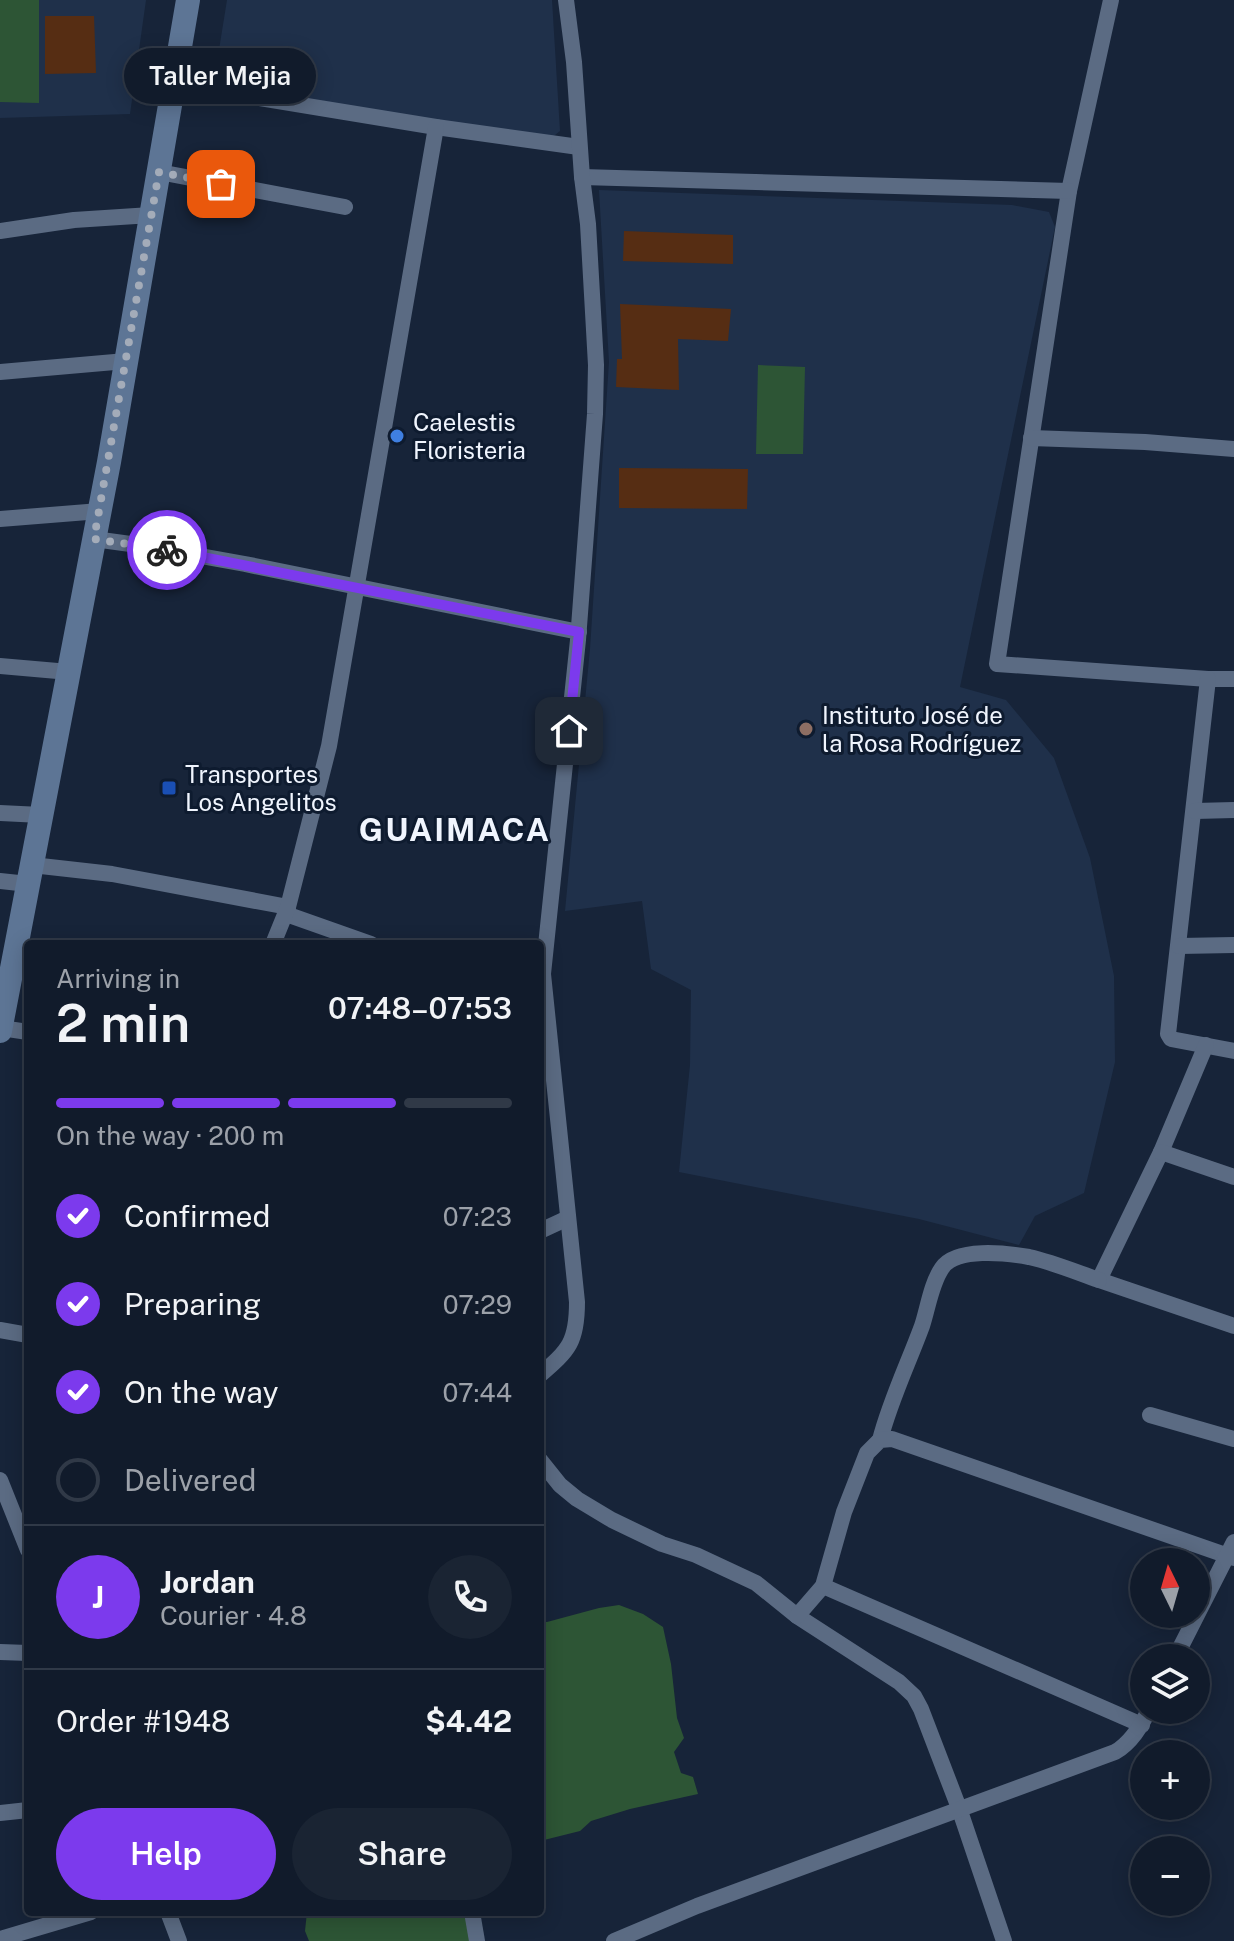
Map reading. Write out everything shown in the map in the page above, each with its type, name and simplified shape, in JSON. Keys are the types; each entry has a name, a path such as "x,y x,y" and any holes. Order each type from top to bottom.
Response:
{"main road":[{"path":"0,1029 100,511 188,0"}],"street":[{"path":"544,955 579,632 596,365 588,224 566,0"},
{"path":"1111,0 1069,191 997,664 1234,679"},
{"path":"173,84 579,147"},
{"path":"275,940 287,910 329,746 436,127"},
{"path":"159,172 345,207"},
{"path":"582,177 1069,191"},
{"path":"0,231 74,220 151,215"},
{"path":"0,372 126,361"},
{"path":"1031,438 1234,449"},
{"path":"0,519 100,511"},
{"path":"94,539 245,564 579,632"},
{"path":"0,666 69,672"},
{"path":"1208,679 1168,1034 1171,1039 1234,1051"},
{"path":"1195,811 1234,810"},
{"path":"0,813 41,815"},
{"path":"0,881 30,874 112,874 287,910 361,940"},
{"path":"1179,946 1234,945"},
{"path":"544,992 577,1324 573,1340 561,1357 544,1372"},
{"path":"0,1029 24,1032"},
{"path":"1099,1280 1161,1152 1206,1045"},
{"path":"1161,1152 1234,1177"},
{"path":"544,1229 568,1218"},
{"path":"797,1616 823,1586 844,1512 867,1453 880,1440 887,1412 921,1329 936,1280 950,1260 970,1254 1032,1258 1234,1326"},
{"path":"0,1330 24,1334"},
{"path":"1150,1415 1234,1439"},
{"path":"880,1440 892,1439 1232,1552 1183,1644"},
{"path":"544,1465 560,1485 577,1499 612,1520 756,1583 797,1616 899,1682 914,1696 959,1808 1004,1941"},
{"path":"0,1480 24,1540"},
{"path":"823,1586 1130,1711"},
{"path":"0,1652 24,1653"},
{"path":"614,1941 697,1906 1115,1752 1128,1743 1141,1724"},
{"path":"0,1813 24,1810"},
{"path":"0,1939 78,1916"},
{"path":"170,1916 179,1941"},
{"path":"473,1916 477,1941"}],"shaded area":[{"path":"0,0 146,0 130,114 0,118"},
{"path":"227,0 552,0 560,131 550,139 213,87"},
{"name":"Instituto José de la Rosa Rodríguez","path":"599,190 1012,205 1049,212 1055,227 960,687 1006,700 1054,758 1090,858 1114,976 1115,1062 1084,1193 1035,1216 1019,1245 919,1219 679,1172 690,1065 691,990 651,969 642,901 565,911 590,649 609,362"}],"green space":[{"path":"0,0 39,0 39,103 0,102"},
{"path":"758,365 805,367 803,454 756,454"},
{"path":"619,1605 643,1614 663,1627 677,1718 684,1738 674,1752 681,1773 693,1777 698,1794 630,1809 591,1821 580,1831 544,1840 544,1622"},
{"path":"307,1916 466,1916 470,1941 309,1941 305,1931"}],"building":[{"path":"45,16 94,16 96,73 45,74"},
{"path":"624,231 733,235 733,264 623,261"},
{"path":"620,304 731,309 728,341 678,339 679,390 616,387 617,359 622,359"},
{"path":"619,468 748,469 747,509 619,508"}],"way so far":[{"path":"167,550 94,539 159,172 221,184"}],"place":[{"name":"Taller Mejia","path":"221,184"},
{"name":"Caelestis Floristeria","path":"397,436"},
{"name":"Instituto José de la Rosa Rodríguez","path":"806,729"},
{"name":"Transportes Los Angelitos","path":"169,788"}],"district":[{"name":"GUAIMACA","path":"455,829"}],"route":[{"path":"167,550 579,632 569,731"}]}
